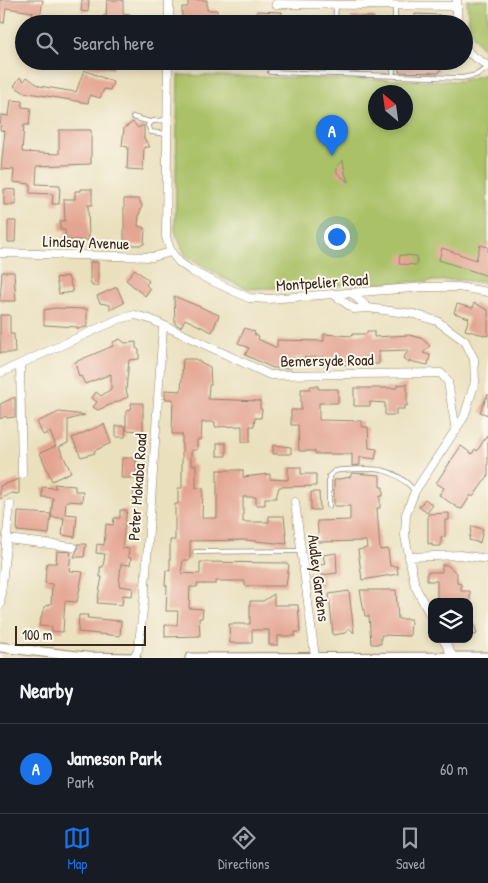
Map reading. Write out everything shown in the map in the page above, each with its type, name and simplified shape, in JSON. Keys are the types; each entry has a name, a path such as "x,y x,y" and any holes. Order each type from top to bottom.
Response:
{"street":[{"path":"169,0 169,15"},
{"path":"276,4 395,6 457,3"},
{"path":"473,56 488,67"},
{"path":"168,70 165,222 166,237 171,252"},
{"name":"Lindsay Avenue","path":"0,253 153,257 171,252"},
{"name":"Montpelier Road","path":"171,252 179,262 192,272 249,298 268,299 458,287 488,292"},
{"path":"352,293 368,308"},
{"path":"333,294 354,308 414,314 437,321 466,341 474,359 475,382 464,417 415,491 406,514 406,536 415,586 428,611"},
{"path":"0,372 105,325 128,317 142,316 164,326"},
{"name":"Bemersyde Road","path":"164,326 270,375 441,373 448,382 456,431"},
{"name":"Peter Mokaba Road","path":"136,656 144,602 164,326"},
{"path":"20,364 22,474"},
{"name":"Audley Gardens","path":"296,502 315,658"},
{"path":"0,606 10,504"},
{"path":"7,539 73,547"},
{"path":"409,557 460,555 488,559"},
{"path":"445,643 453,658"},
{"path":"0,647 28,655 87,658 136,656"},
{"path":"190,658 488,657"}],"lane":[{"path":"336,5 336,15"},
{"path":"394,15 395,6"},
{"path":"270,72 462,78 476,75 488,67"},
{"path":"133,117 150,122 167,120"},
{"path":"150,122 149,131 166,134"},
{"path":"329,506 329,476 335,471 387,470 402,479 415,491"},
{"path":"195,552 302,551"}],"green space":[{"path":"467,0 488,0 488,53 481,47 473,35 473,15 468,15"},
{"path":"486,74 488,283 459,280 249,289 225,279 185,255 175,231 178,75 459,81"}],"building":[{"path":"0,0 43,0 40,15 32,15 33,12 6,8 4,23 0,22"},
{"path":"82,0 89,0 88,12 81,11"},
{"path":"107,0 123,0 123,14 129,15 106,15"},
{"path":"188,0 207,0 207,10 217,10 217,15 182,15 182,7 188,7"},
{"path":"257,11 282,12 282,15 257,15"},
{"path":"84,70 113,82 110,90 104,89 100,98 90,95 88,103 23,92 14,86 20,77 24,81 27,77 39,86 76,92"},
{"path":"399,70 440,70 439,73 399,72"},
{"path":"11,100 22,101 22,107 31,108 29,125 24,125 22,152 59,154 59,130 91,130 91,164 37,166 36,184 60,185 59,204 52,204 53,194 30,193 30,184 13,182 14,170 1,169 5,131 0,130 1,115 9,116"},
{"path":"133,122 138,128 144,125 144,138 150,147 144,147 143,170 127,169 128,147 122,146 124,128"},
{"path":"343,160 348,182 337,173 337,167"},
{"path":"4,189 16,190 16,205 4,205"},
{"path":"81,189 92,189 92,205 88,205 89,240 66,240 65,230 60,230 60,221 65,221 64,199 75,199 75,191 81,191"},
{"path":"124,199 139,199 142,206 138,226 145,228 144,244 124,245"},
{"path":"8,221 16,221 15,242 8,242"},
{"path":"480,245 488,247 488,276 439,260 442,248 476,260"},
{"path":"400,255 417,256 417,265 399,264"},
{"path":"90,262 98,262 98,286 92,286 90,280"},
{"path":"135,269 149,281 146,285 150,289 145,296 126,280"},
{"path":"2,272 14,272 16,301 0,301"},
{"path":"68,276 73,292 59,294 56,278"},
{"path":"117,287 124,303 110,310 110,305 100,303 97,296"},
{"path":"174,296 219,315 212,332 185,319 181,327 175,324"},
{"path":"474,303 488,310 488,336 465,330 469,318 454,313 457,304 473,308"},
{"path":"54,308 87,309 87,327 77,329 77,327 44,325 44,310"},
{"path":"0,315 10,315 10,334 14,334 15,353 0,353"},
{"path":"245,328 255,332 254,334 259,336 258,339 277,348 277,340 324,341 324,334 352,336 352,334 367,334 367,331 374,331 374,337 409,335 421,338 430,346 423,353 430,355 428,365 409,361 408,363 403,358 409,350 379,351 379,364 324,365 323,357 291,358 291,368 273,368 245,355 249,348 238,343"},
{"path":"120,339 125,343 136,342 136,348 139,350 139,359 129,360 126,390 128,397 98,410 93,407 97,402 92,398 96,392 101,396 111,389 111,374 85,384 81,376 79,377 75,362 113,346 113,342"},
{"path":"183,359 195,359 210,367 211,385 209,385 208,399 260,401 260,409 262,409 261,418 255,418 254,426 250,426 250,442 242,442 242,426 215,427 215,422 202,422 201,440 197,440 197,450 191,450 191,465 196,465 196,488 203,488 202,518 217,518 217,470 243,470 243,477 270,474 270,479 288,480 288,467 301,467 301,474 316,474 316,486 279,487 276,498 265,498 265,505 256,505 256,497 243,497 243,522 269,522 269,516 284,516 287,544 245,540 190,541 190,560 183,560 181,573 200,574 200,562 286,563 289,565 286,586 245,586 245,581 216,581 216,584 197,584 197,587 190,587 189,608 203,609 202,618 199,618 200,636 165,637 165,625 177,625 178,611 166,611 167,586 165,585 166,570 170,571 170,540 175,540 175,504 178,504 178,488 182,488 182,434 172,434 173,399 165,399 165,390 181,391"},
{"path":"407,384 407,406 404,406 404,409 396,409 396,415 385,415 385,403 370,402 370,406 354,406 354,388 397,388 397,385"},
{"path":"310,386 318,386 318,389 338,389 338,403 319,403 319,420 362,421 362,427 368,427 369,448 377,449 375,459 360,457 360,465 352,466 352,454 315,454 315,451 299,451 298,425 291,425 291,410 301,410 301,389 310,389"},
{"path":"488,394 488,415 480,412"},
{"path":"15,397 15,417 7,418 6,416 0,419 0,404"},
{"path":"131,403 143,403 143,431 126,430 126,411 132,408"},
{"path":"59,412 85,415 68,420 68,443 59,447 71,472 52,481 40,453 56,446 50,432 43,435 37,422"},
{"path":"104,424 111,443 94,451 95,453 81,457 72,438"},
{"path":"116,426 126,426 125,437 116,437"},
{"path":"488,434 488,476 473,497 471,495 462,509 458,508 439,495 444,488 436,483 461,446 472,454 475,449 477,451"},
{"path":"217,443 226,443 226,456 217,456"},
{"path":"273,445 291,447 291,454 273,454"},
{"path":"122,458 136,458 137,478 121,478"},
{"path":"352,473 380,475 380,487 383,487 383,496 380,496 380,508 377,508 380,550 388,549 390,566 397,566 398,574 362,580 358,550 367,548 366,541 319,542 317,521 350,520 350,506 334,506 334,480 350,477"},
{"path":"19,479 19,494 12,493 0,499 0,486"},
{"path":"54,484 75,486 75,491 83,491 82,502 66,501 65,514 77,515 75,537 62,535 64,518 51,517 53,498 42,497 42,487 56,488"},
{"path":"134,488 142,489 140,502 133,502"},
{"path":"311,492 319,492 320,510 311,510"},
{"path":"425,499 433,505 427,513 419,507"},
{"path":"120,510 127,510 122,548 129,549 128,557 131,558 130,565 121,564 119,586 133,588 132,596 123,595 122,605 97,603 102,577 100,577 100,567 103,567 105,554 96,553 97,544 104,545 106,524 113,525 114,518 120,518"},
{"path":"18,512 51,514 49,534 17,531"},
{"path":"449,513 449,520 445,520 445,537 441,538 441,546 432,546 432,543 428,544 428,514"},
{"path":"472,526 483,529 480,543 469,540"},
{"path":"77,544 86,544 84,557 74,557 78,548"},
{"path":"57,551 71,552 69,571 83,572 77,602 65,601 63,632 52,631 52,627 39,626 44,607 51,604 52,584 45,583 47,563 56,563"},
{"path":"336,553 337,573 322,575 324,586 314,588 312,570 318,569 317,566 325,564 323,555"},
{"path":"442,565 447,565 457,573 457,583 461,584 461,591 470,591 470,598 437,598 437,581 427,581 427,572 442,572"},
{"path":"360,590 396,590 398,619 411,619 410,636 381,635 381,644 371,644 369,616 365,616"},
{"path":"349,591 354,633 349,628 345,633 333,635 329,594"},
{"path":"274,594 274,605 298,605 300,632 295,632 295,636 278,636 278,645 269,645 269,630 252,630 252,643 230,643 229,624 250,624 250,601 263,601"},
{"path":"79,615 88,615 87,618 121,621 120,636 78,632"},
{"path":"473,619 477,634 473,635"}],"place":[{"name":"Jameson Park","path":"332,156"}]}
